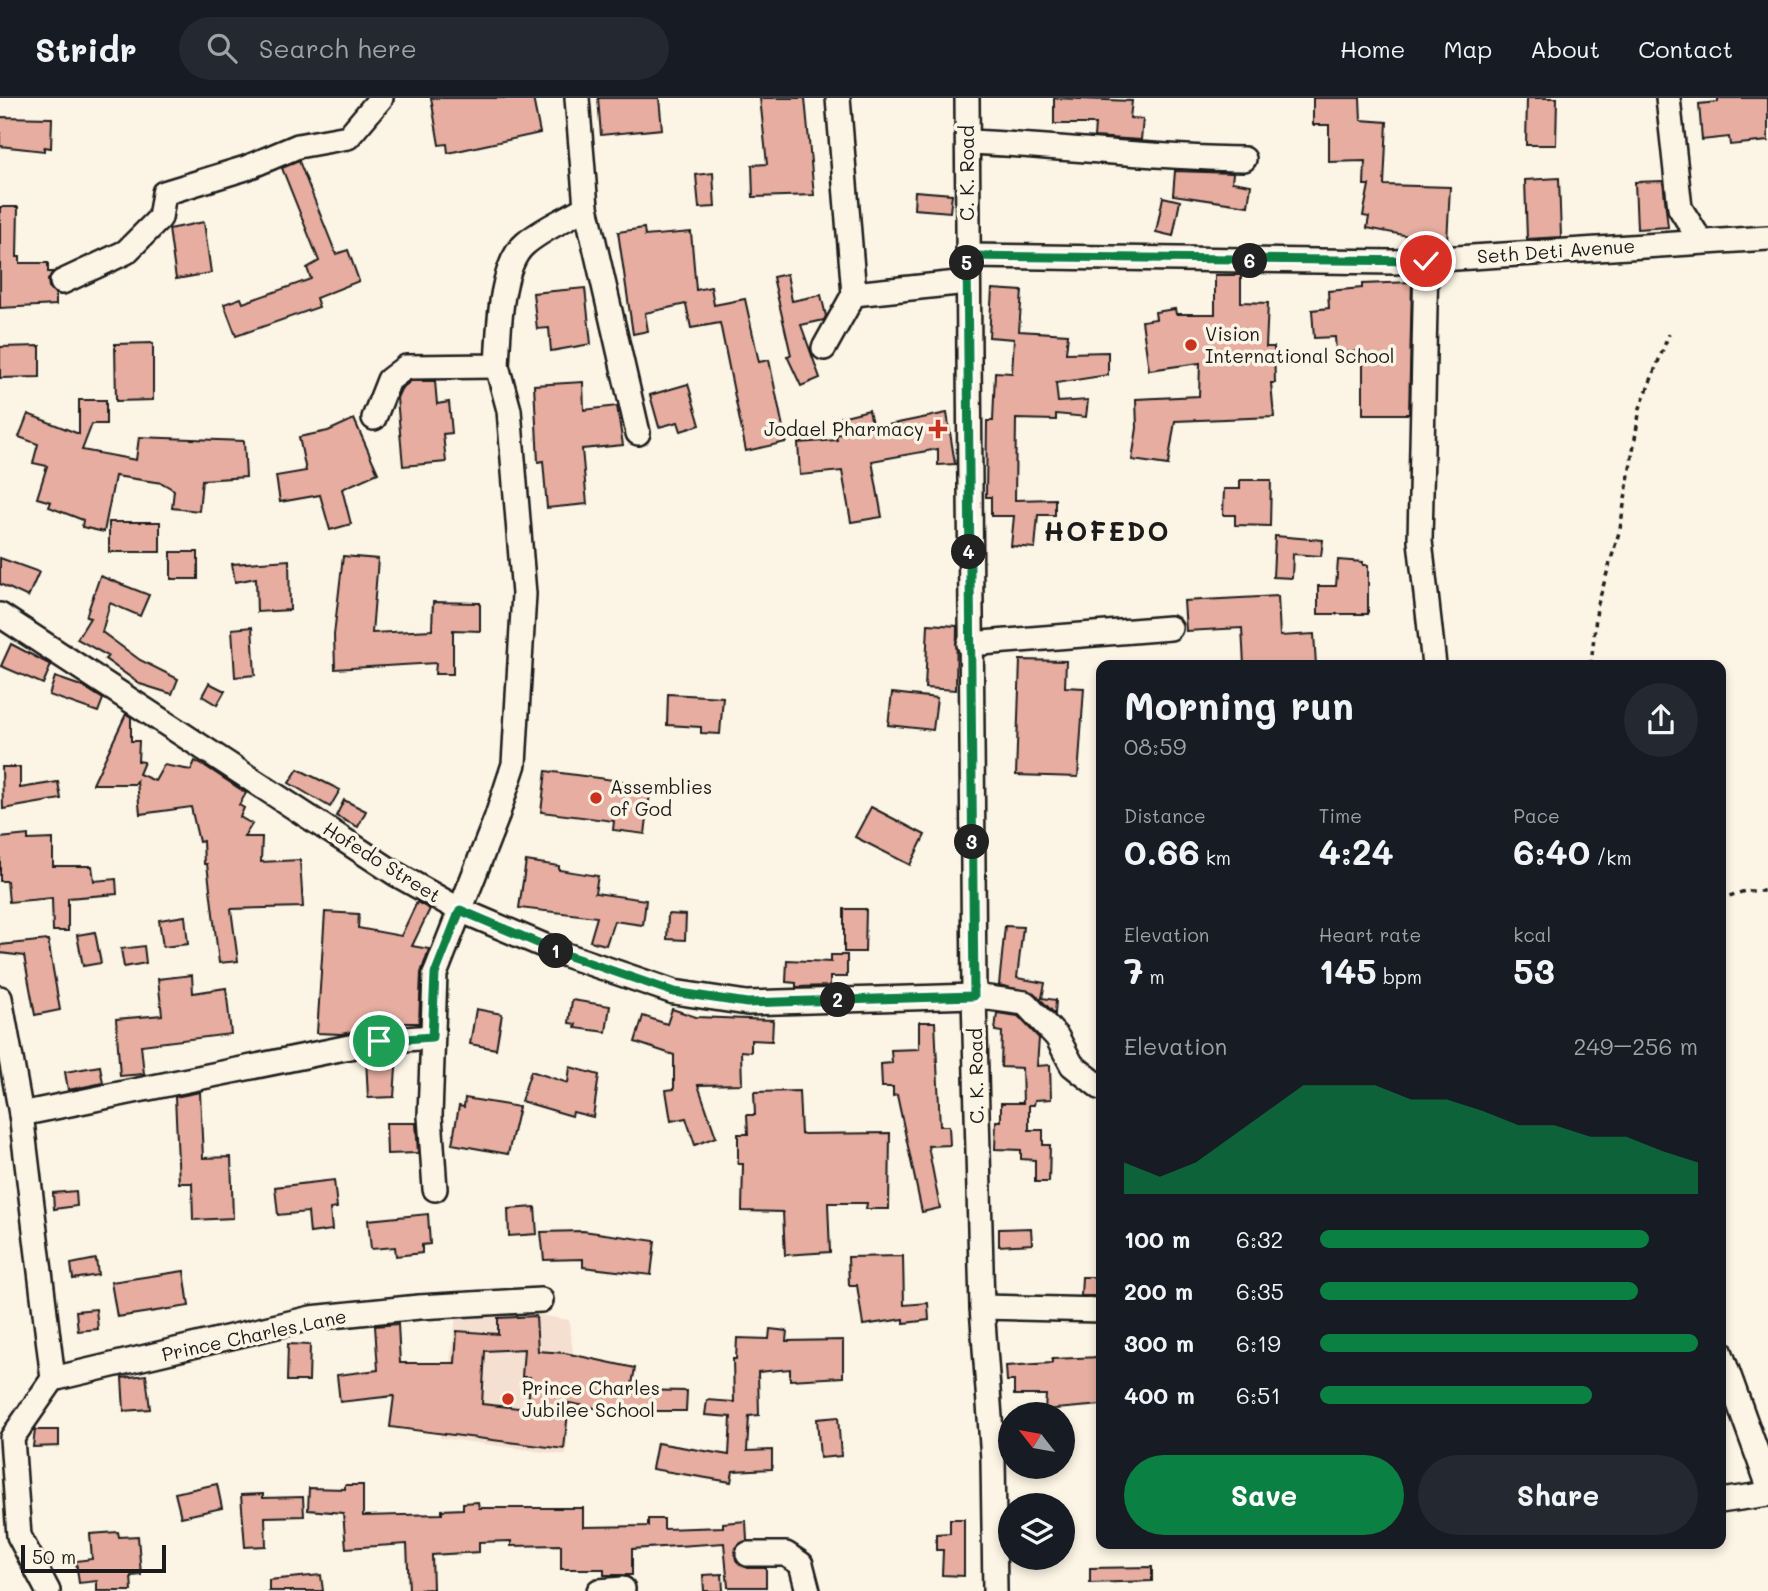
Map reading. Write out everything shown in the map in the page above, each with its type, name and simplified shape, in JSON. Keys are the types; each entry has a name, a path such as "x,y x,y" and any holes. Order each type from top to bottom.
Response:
{"street":[{"path":"62,282 126,252 160,218 164,193 246,168 298,146 348,137 380,98"},
{"path":"577,98 586,207 638,433"},
{"path":"824,348 854,294 838,98"},
{"name":"C. K. Road","path":"967,98 969,644 974,996 982,1307 993,1459 995,1591"},
{"path":"1668,98 1680,208 1700,240"},
{"path":"968,142 1047,146 1160,158 1244,159"},
{"path":"435,1189 430,1116 435,974 514,764 518,717 524,594 509,410 497,366 501,304 512,263 524,244 586,207"},
{"name":"Seth Deti Avenue","path":"967,256 1426,261 1700,240 1768,238"},
{"path":"1426,261 1420,541 1433,660"},
{"path":"854,294 967,282"},
{"path":"374,418 389,380 406,367 497,366"},
{"name":"Hofedo Street","path":"0,615 396,874 460,910 566,955 674,992 747,1003 974,996 1025,1003 1057,1037 1072,1065 1096,1084"},
{"path":"969,644 1170,628"},
{"path":"0,998 21,1114 52,1379 6,1438 19,1536 48,1591"},
{"path":"21,1114 379,1041 432,1037"},
{"name":"Prince Charles Lane","path":"52,1379 311,1318 419,1307 541,1300"},
{"path":"982,1307 1096,1310"},
{"path":"1726,1368 1768,1484"},
{"path":"1726,1500 1768,1494"},
{"path":"748,1554 786,1555 802,1564 808,1591"},
{"path":"599,1591 623,1589"}],"path":[{"path":"1592,660 1597,607 1619,529 1640,408 1669,334"},
{"path":"1726,897 1745,891 1768,891"}],"shaded area":[{"name":"Prince Charles Jubilee School","path":"533,1314 569,1320 574,1361 566,1455 440,1438 456,1317"}],"building":[{"path":"431,98 533,98 540,133 448,153 447,144 439,145"},
{"path":"598,98 659,98 662,129 601,135"},
{"path":"760,98 805,98 814,195 753,197 752,165 767,164"},
{"path":"1054,98 1132,101 1130,118 1143,119 1141,140 1094,137 1095,124 1054,124"},
{"path":"1313,98 1360,98 1361,120 1387,122 1384,185 1450,187 1447,242 1409,240 1409,236 1367,228 1369,217 1363,216 1369,185 1364,185 1365,161 1329,162 1329,125 1313,125"},
{"path":"1527,98 1557,98 1556,145 1526,145"},
{"path":"1718,98 1768,98 1768,141 1730,145 1729,137 1702,140 1699,104 1718,102"},
{"path":"0,117 52,118 51,148 44,147 44,151 0,146"},
{"path":"299,161 336,254 348,250 359,281 316,298 319,307 236,336 224,304 241,298 243,303 311,279 307,268 319,261 282,168"},
{"path":"1175,171 1233,173 1232,182 1251,185 1248,206 1173,195"},
{"path":"713,173 715,207 699,208 696,175"},
{"path":"1559,178 1561,237 1527,239 1525,180"},
{"path":"1663,181 1668,227 1637,229 1635,182"},
{"path":"915,191 952,194 950,212 914,209"},
{"path":"1163,197 1180,201 1173,236 1156,232"},
{"path":"0,207 18,207 17,257 20,257 20,263 48,263 48,272 53,272 48,280 49,287 56,294 56,305 0,308"},
{"path":"204,222 211,273 176,279 169,229"},
{"path":"644,228 645,236 691,232 696,290 711,287 714,305 745,299 759,362 769,360 786,442 746,451 720,323 691,328 686,304 645,313 648,331 633,334 618,232"},
{"path":"787,274 792,301 821,295 826,316 824,320 801,325 820,378 801,386 787,356 791,355 773,277"},
{"path":"1215,275 1241,275 1241,302 1268,303 1266,347 1274,347 1275,383 1271,383 1274,417 1175,421 1168,465 1132,460 1137,428 1136,399 1199,396 1200,363 1149,370 1142,321 1156,319 1155,312 1175,309 1176,314 1215,314"},
{"path":"1412,282 1409,414 1363,414 1363,351 1336,353 1335,337 1314,338 1312,310 1329,308 1328,291 1362,288 1362,284"},
{"path":"585,288 591,344 551,351 549,328 537,329 533,293"},
{"path":"992,289 1022,291 1019,331 1068,334 1066,353 1108,352 1108,375 1056,383 1058,402 1088,400 1086,417 1056,414 1056,420 1016,419 1015,500 1055,499 1055,515 1038,515 1035,548 1011,546 1014,516 991,516 991,497 986,497 987,421 993,421 995,372 1012,373 1014,339 989,337"},
{"path":"153,343 153,400 116,401 115,344"},
{"path":"40,346 40,377 0,378 0,347"},
{"path":"411,381 435,381 437,404 449,402 452,433 443,434 446,462 403,466 397,398 401,389"},
{"path":"583,382 584,410 617,406 623,445 582,449 587,504 547,508 543,461 538,462 534,385"},
{"path":"688,384 700,425 681,431 678,422 659,427 650,395"},
{"path":"79,400 106,400 106,424 92,424 82,450 136,460 139,437 244,441 246,477 202,480 199,511 172,508 174,490 162,483 115,476 104,532 82,527 83,520 49,507 51,502 37,498 47,466 33,463 38,444 19,437 28,414 79,434"},
{"path":"869,410 873,428 947,413 955,464 938,465 938,449 872,461 882,517 851,522 842,471 800,475 798,443 837,440 836,435 845,433 841,417"},
{"path":"354,419 378,473 342,489 351,524 330,530 320,495 280,502 276,476 306,471 299,437 328,431"},
{"path":"1240,480 1271,480 1270,526 1235,525 1235,515 1223,515 1224,489 1240,489"},
{"path":"109,522 160,522 160,552 109,552"},
{"path":"1275,536 1323,540 1321,556 1293,554 1292,578 1273,577"},
{"path":"171,552 198,552 198,579 171,579"},
{"path":"343,556 378,559 372,633 432,630 433,602 480,603 480,631 453,630 453,674 435,674 436,663 335,669 334,635"},
{"path":"0,558 39,572 28,597 0,584"},
{"path":"289,560 290,610 257,612 256,578 235,582 232,564"},
{"path":"1338,560 1363,562 1363,565 1368,565 1368,614 1318,614 1318,586 1336,586"},
{"path":"100,576 149,595 140,616 110,603 102,632 140,660 178,679 172,694 140,684 105,659 108,656 77,639 90,618 86,617"},
{"path":"1278,596 1280,636 1314,634 1316,660 1244,660 1242,628 1186,631 1184,601"},
{"path":"928,624 957,626 956,690 925,688"},
{"path":"252,627 255,675 235,677 232,629"},
{"path":"11,644 51,665 43,684 1,666"},
{"path":"1020,660 1066,661 1065,687 1084,688 1078,777 1016,775"},
{"path":"55,677 84,687 103,699 98,712 49,695"},
{"path":"209,683 225,691 217,705 202,696"},
{"path":"892,693 937,698 933,730 888,725"},
{"path":"668,694 723,697 720,734 701,733 701,727 667,725"},
{"path":"126,714 131,717 131,741 139,741 138,761 144,762 139,774 155,781 164,765 191,770 195,761 205,766 246,793 239,805 244,808 240,817 252,824 244,837 262,837 261,862 300,860 303,907 231,909 238,961 219,963 203,841 199,842 191,807 140,814 137,781 135,784 93,784"},
{"path":"2,767 20,767 20,788 58,782 61,799 3,809"},
{"path":"298,769 340,790 330,807 289,783"},
{"name":"Assemblies of God","path":"546,771 651,785 645,834 613,830 614,821 541,812"},
{"path":"344,800 366,811 358,827 336,816"},
{"path":"871,807 925,835 910,865 855,837"},
{"path":"28,835 28,840 53,839 53,866 92,866 94,881 116,879 117,894 68,898 68,931 53,931 52,898 9,902 7,881 0,881 0,838"},
{"path":"526,861 598,876 595,893 646,900 643,925 614,921 606,945 590,941 597,917 519,908"},
{"path":"417,902 430,909 412,946 429,949 421,973 419,1023 396,1023 341,1034 317,1033 325,912 359,914 358,928 401,936"},
{"path":"844,909 866,909 865,952 844,952"},
{"path":"668,914 686,915 685,940 667,939"},
{"path":"185,916 188,944 163,947 159,920"},
{"path":"1005,926 1023,927 1017,978 1045,983 1042,998 1056,1000 1055,1014 1034,993 999,985"},
{"path":"95,932 101,963 83,966 77,935"},
{"path":"48,940 60,1010 35,1015 24,956 0,953 0,945"},
{"path":"144,946 146,963 124,967 121,949"},
{"path":"831,955 847,955 847,977 830,977 830,986 796,987 796,983 786,982 787,960 831,962"},
{"path":"192,975 193,993 226,988 231,1034 141,1045 144,1074 120,1076 116,1019 162,1015 158,979"},
{"path":"572,1000 610,1006 606,1032 575,1028 576,1024 569,1023"},
{"path":"476,1009 502,1014 496,1049 470,1044"},
{"path":"672,1009 696,1017 773,1020 772,1041 751,1040 751,1052 741,1051 742,1084 698,1085 716,1137 695,1145 686,1118 671,1121 666,1090 674,1089 674,1055 635,1042 643,1016 667,1024"},
{"path":"997,1013 1018,1016 1039,1038 1037,1066 1050,1065 1051,1099 1035,1100 1034,1105 1029,1105 1029,1130 1043,1130 1043,1145 1050,1145 1049,1182 1035,1182 1035,1160 1021,1159 1021,1150 995,1149 996,1121 1001,1121 1001,1103 1023,1103 1022,1068 1001,1067 1002,1032 995,1031"},
{"path":"919,1022 935,1022 940,1126 949,1126 950,1145 928,1146 940,1208 922,1212 897,1095 893,1096 893,1087 882,1087 881,1064 892,1063 891,1050 919,1049"},
{"path":"397,1054 394,1097 368,1098 366,1058"},
{"path":"100,1066 103,1083 68,1090 65,1072"},
{"path":"570,1067 599,1075 593,1117 573,1112 572,1116 521,1101 531,1071 568,1083"},
{"path":"799,1091 801,1134 890,1133 889,1209 866,1209 867,1203 828,1203 830,1252 785,1255 783,1212 742,1211 743,1164 738,1164 738,1134 748,1134 747,1115 755,1115 754,1092"},
{"path":"200,1092 203,1158 231,1157 233,1218 193,1220 192,1183 179,1183 175,1097"},
{"path":"465,1098 519,1107 508,1154 452,1144 459,1106 464,1107"},
{"path":"386,1123 416,1123 418,1153 387,1154"},
{"path":"334,1180 337,1208 330,1209 332,1230 310,1233 308,1212 278,1215 275,1187"},
{"path":"76,1191 77,1206 54,1209 53,1193"},
{"path":"535,1207 537,1234 509,1236 508,1209"},
{"path":"428,1214 430,1244 422,1245 422,1253 396,1256 395,1247 371,1249 368,1220"},
{"path":"1031,1228 1032,1244 999,1246 999,1229"},
{"path":"583,1231 655,1241 651,1275 583,1267 583,1259 544,1260 541,1232"},
{"path":"903,1256 904,1305 928,1303 929,1320 904,1323 904,1319 863,1325 857,1285 849,1285 848,1257"},
{"path":"96,1259 98,1275 73,1279 71,1264"},
{"path":"184,1271 189,1306 117,1317 111,1282"},
{"path":"1082,1277 1096,1277 1096,1296 1081,1296"},
{"path":"96,1309 98,1329 78,1331 76,1311"},
{"path":"536,1316 538,1351 565,1353 635,1368 631,1390 687,1391 686,1411 628,1411 627,1414 569,1403 564,1449 390,1427 394,1396 340,1402 337,1375 378,1370 375,1326 398,1324 400,1363 455,1363 457,1331 498,1334 498,1318","holes":["524,1349 522,1377 530,1377 528,1409 482,1404 485,1351"]},
{"path":"770,1329 787,1331 786,1341 843,1340 843,1377 790,1380 790,1369 758,1372 759,1415 749,1416 747,1451 772,1450 772,1469 733,1471 731,1482 652,1469 657,1443 729,1455 731,1417 705,1415 707,1400 734,1402 733,1359 736,1359 737,1338 769,1339"},
{"path":"288,1344 310,1345 309,1381 287,1381"},
{"path":"1096,1357 1096,1405 1075,1407 1075,1402 1046,1402 1046,1395 1014,1395 1014,1381 1007,1381 1006,1366 1052,1363 1052,1359"},
{"path":"146,1375 150,1409 124,1411 122,1378"},
{"path":"838,1417 841,1456 820,1458 817,1419"},
{"path":"35,1430 59,1430 59,1446 33,1447"},
{"path":"217,1484 222,1508 181,1517 175,1493"},
{"path":"345,1485 363,1485 363,1516 442,1514 442,1510 463,1509 463,1503 478,1502 479,1508 583,1508 583,1527 648,1526 648,1519 664,1519 664,1529 723,1527 723,1523 746,1521 747,1540 736,1548 736,1560 747,1568 766,1568 766,1587 728,1587 724,1543 632,1549 632,1575 604,1575 604,1569 561,1569 561,1545 511,1546 511,1541 479,1542 479,1552 432,1555 433,1589 409,1590 407,1544 346,1548 343,1513 308,1510 309,1488 345,1489"},
{"path":"263,1494 263,1498 303,1497 304,1516 265,1517 266,1546 245,1547 241,1495"},
{"path":"950,1519 964,1519 964,1576 942,1575 943,1550 936,1550 936,1534 950,1533"},
{"path":"118,1532 119,1537 138,1536 141,1575 131,1576 132,1591 97,1591 97,1581 79,1583 76,1561 92,1559 90,1534"},
{"path":"1152,1567 1152,1581 1090,1583 1090,1568"},
{"path":"722,1574 723,1591 704,1591 703,1575"},
{"path":"321,1575 323,1591 269,1591 269,1580"}],"place":[{"name":"Vision International School","path":"1191,345"},
{"name":"Jodael Pharmacy","path":"938,429"},
{"name":"Assemblies of God","path":"596,798"},
{"name":"Prince Charles Jubilee School","path":"508,1399"}],"district":[{"name":"HOFEDO","path":"1107,532"}],"route":[{"path":"379,1041 432,1037 435,974 460,910 566,955 674,992 747,1003 974,996 967,256 1426,261"}]}
